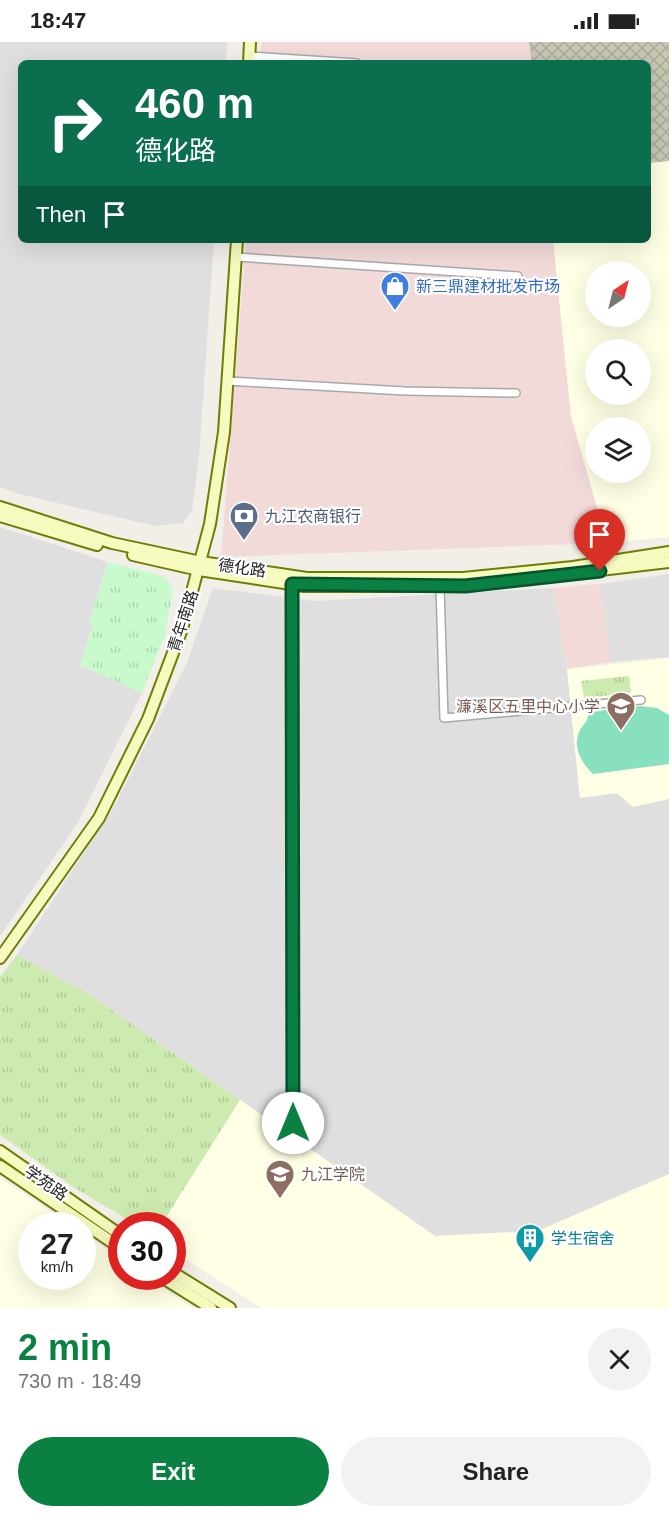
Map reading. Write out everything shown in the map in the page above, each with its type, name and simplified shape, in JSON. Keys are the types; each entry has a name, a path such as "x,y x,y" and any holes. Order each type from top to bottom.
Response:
{"main road":[{"path":"249,60 250,42"},
{"name":"青年南路","path":"0,958 99,818 148,719 182,629 212,512 224,432 237,243"},
{"name":"德化路","path":"0,507 112,543 200,566 307,578 462,578 573,567 669,552"},
{"name":"德化路","path":"0,516 109,549 292,584 440,586 554,576 669,561"},
{"name":"学苑路","path":"0,1151 108,1226"},
{"name":"学苑路","path":"0,1166 108,1239"},
{"path":"186,1281 230,1308"},
{"path":"182,1290 211,1308"}],"street":[{"path":"236,257 518,276"},
{"path":"227,381 405,391 516,393"},
{"path":"292,584 293,1123"},
{"path":"440,586 444,718 641,700"}],"shaded area":[{"path":"0,42 227,42 226,60 18,60 18,243 214,243 199,457 192,511 183,523 155,526 19,494 0,487"},
{"path":"262,42 529,42 532,60 260,60"},
{"path":"529,42 669,42 669,161 651,163 651,60 532,60"},
{"path":"669,161 669,537 607,543 590,483 651,483 651,417 585,417 585,465 571,416 553,243 651,243 651,163"},
{"path":"246,243 553,243 571,416 585,465 585,483 590,483 607,543 221,557"},
{"path":"0,527 108,562 89,622 93,624 80,665 142,693 77,824 0,936"},
{"path":"669,574 669,657 611,662 600,584"},
{"path":"600,584 611,662 567,669 553,588"},
{"path":"213,588 316,601 553,588 567,669 580,797 618,793 660,800 669,799 669,1174 538,1231 435,1236 89,994 17,955 115,805 187,663"},
{"name":"濂溪区五里中心小学","path":"669,658 669,799 633,807 617,793 580,798 567,669"},
{"name":"九江学院","path":"240,1100 435,1236 538,1231 669,1174 669,1308 261,1308 186,1259 186,1212 169,1212"},
{"path":"0,1178 51,1212 18,1212 18,1290 96,1290 96,1242 108,1251 108,1290 165,1290 193,1308 0,1308"}],"green space":[{"path":"108,562 163,576 173,588 165,636 142,693 80,665 93,625 89,622"},
{"path":"629,676 631,693 584,698 581,681"},
{"path":"640,706 657,708 669,715 669,764 593,774 577,748 578,736 587,720 588,712"},
{"path":"17,955 89,994 240,1100 169,1212 115,1212 73,1187 0,1135 0,977"}],"place":[{"name":"新三鼎建材批发市场","path":"395,312"},
{"name":"九江农商银行","path":"244,542"},
{"name":"濂溪区五里中心小学","path":"621,732"},
{"name":"九江学院","path":"280,1200"},
{"name":"学生宿舍","path":"530,1264"}],"route":[{"path":"293,1123 292,584 304,586 465,586 600,571"}]}
